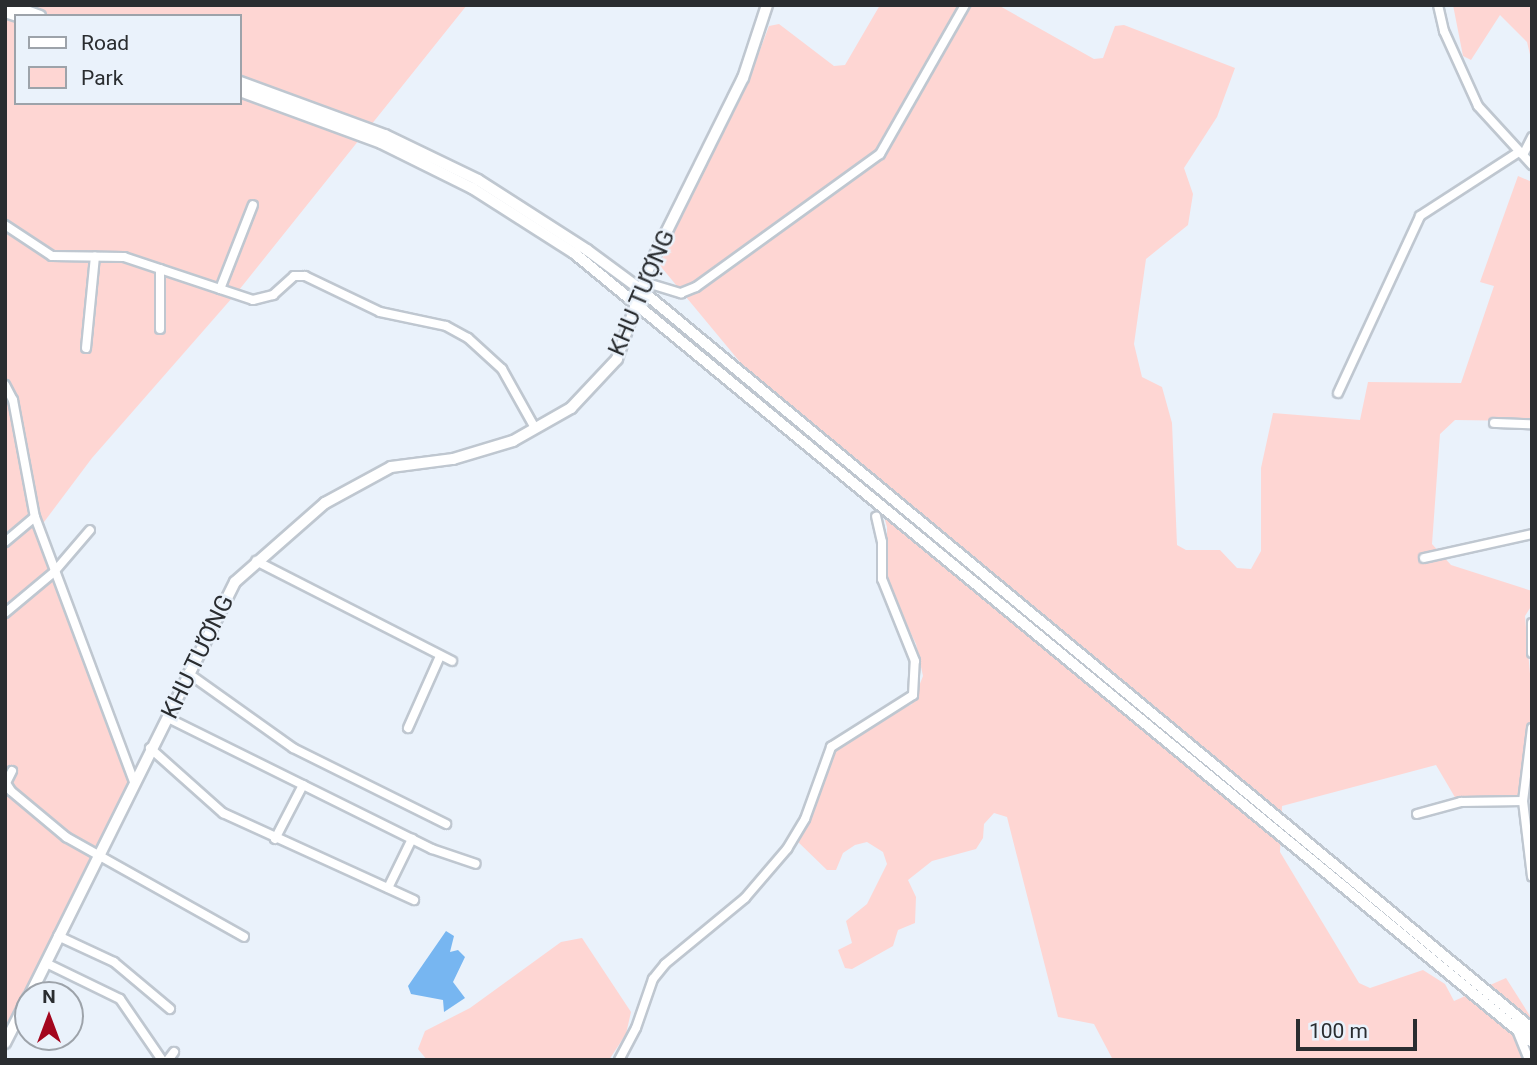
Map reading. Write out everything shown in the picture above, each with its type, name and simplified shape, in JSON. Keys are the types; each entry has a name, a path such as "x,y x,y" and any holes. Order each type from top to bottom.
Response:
{"main road":[{"path":"10,5 35,14"},
{"name":"KHU TƯỢNG","path":"37,981 229,590 256,561 325,503 380,472 489,451 571,408 617,359 640,291 743,78 767,5"},
{"path":"242,83 385,135 478,180 537,214 640,291 1532,1028"},
{"path":"242,92 381,144 472,188 640,291 1532,1042"}],"street":[{"path":"640,291 681,293 696,287 880,154 900,126 965,5"},
{"path":"1438,5 1444,31 1478,106 1532,164"},
{"path":"1338,393 1420,216 1521,154 1532,137"},
{"path":"220,289 253,205"},
{"path":"5,225 52,256 124,257 253,300 273,295 294,276 305,276 380,312 446,326 468,338 502,369 535,428"},
{"path":"86,348 94,256"},
{"path":"160,269 160,329"},
{"path":"5,385 13,400 35,517 135,784"},
{"path":"1494,423 1532,424"},
{"path":"5,542 35,517"},
{"path":"619,1060 636,1028 653,979 665,964 745,898 787,849 805,818 831,747 912,695 915,661 882,579 882,542 876,517"},
{"path":"5,613 54,572 90,530"},
{"path":"1424,558 1532,534"},
{"path":"256,561 452,661"},
{"path":"1532,623 1532,653"},
{"path":"408,728 440,656"},
{"path":"188,673 293,748 446,824"},
{"path":"168,718 412,839 476,864"},
{"path":"1532,728 1523,801 1532,876"},
{"path":"150,748 223,813 275,839 414,900"},
{"path":"12,771 6,783 11,791 97,858 244,937"},
{"path":"275,839 303,785"},
{"path":"1417,814 1461,802 1523,801"},
{"path":"388,888 412,839"},
{"path":"58,936 122,968 170,1009"},
{"path":"46,963 120,999 162,1060"},
{"path":"1517,1030 1530,1060"},
{"path":"168,1060 174,1052"}],"green space":[{"path":"5,5 467,5 239,290 92,458 35,534 129,784 31,981 14,981 14,1016 5,1034"},
{"path":"880,5 998,5 1094,59 1103,58 1115,26 1124,25 1235,68 1217,117 1184,168 1193,194 1188,225 1146,259 1134,344 1142,377 1162,387 1172,423 1177,545 1186,550 1220,550 1237,568 1251,569 1261,551 1261,468 1273,413 1360,420 1368,382 1461,383 1494,286 1480,282 1518,176 1532,182 1532,421 1455,420 1440,434 1432,544 1451,565 1532,591 1532,605 1525,616 1532,697 1532,799 1456,799 1436,765 1282,806 1280,852 1359,983 1370,988 1423,970 1445,984 1454,1001 1506,978 1532,1019 1532,1060 1113,1060 1094,1024 1058,1017 1007,817 994,813 984,824 983,838 976,849 932,861 908,880 916,897 915,923 898,930 893,946 852,969 845,968 838,950 852,943 846,921 867,904 887,864 883,852 867,842 855,845 843,853 836,870 827,870 796,840 830,756 841,740 912,704 923,676 916,644 887,585 887,527 883,513 783,414 657,262 749,79 769,26 779,24 834,66 845,65"},
{"path":"1453,5 1532,5 1532,63 1527,42 1500,15 1471,60 1463,56"},
{"path":"582,938 631,1012 626,1034 609,1060 427,1060 418,1049 425,1031 470,1008 561,942"}],"water":[{"path":"446,931 454,936 450,952 458,950 465,957 453,982 465,998 444,1012 443,1000 411,994 408,986"}]}
